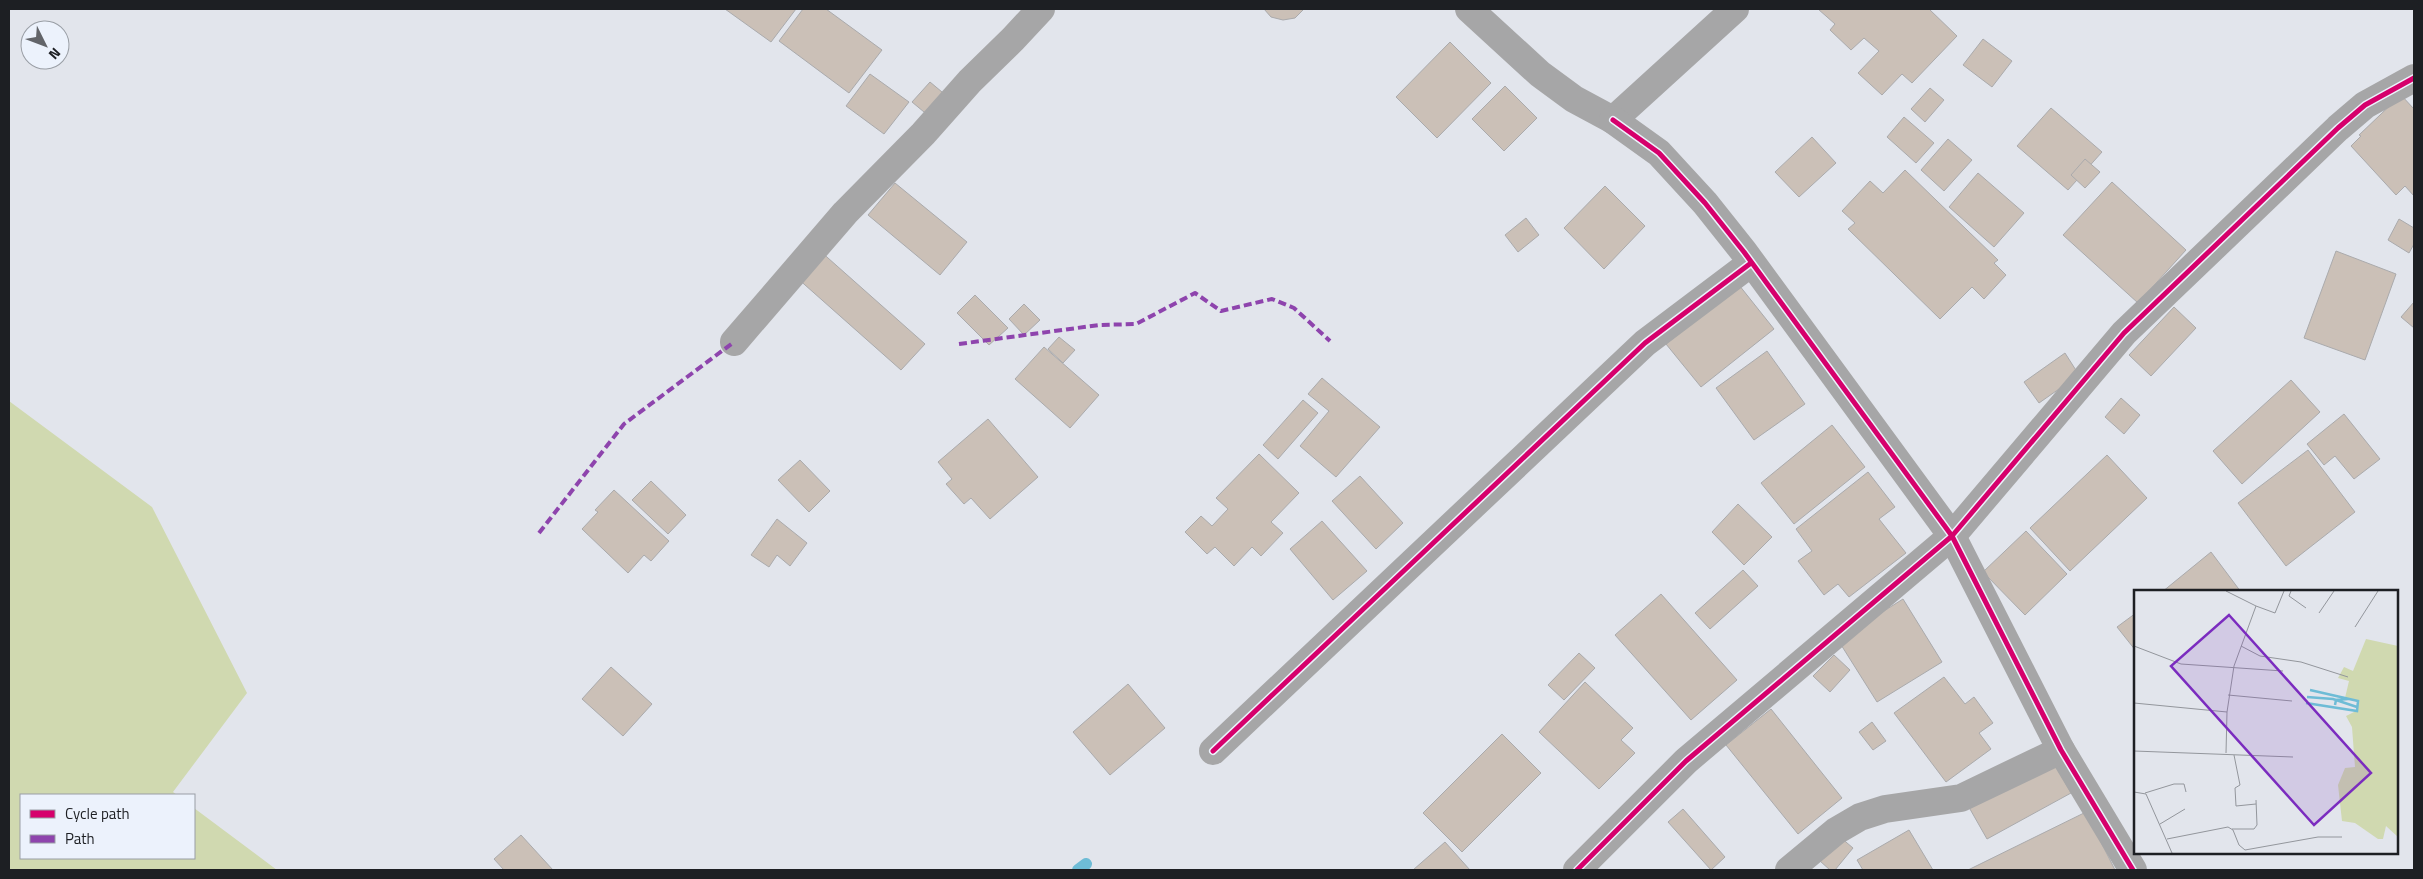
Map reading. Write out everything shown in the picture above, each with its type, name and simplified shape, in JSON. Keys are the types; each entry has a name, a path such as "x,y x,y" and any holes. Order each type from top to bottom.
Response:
{"street":[{"path":"734,342 845,212 923,134 970,81 1041,9"},
{"path":"1469,9 1540,74 1574,99 1613,120 1659,152 1706,203 1952,536 2061,750 2133,870"},
{"path":"1613,120 1735,9"},
{"path":"1577,870 1686,761 1952,536 2124,333 2358,111 2397,86 2414,78"},
{"path":"1213,751 1645,342 1751,263"},
{"path":"1789,870 1836,831 1860,817 1885,809 1961,798 2061,750"}],"green space":[{"path":"9,401 152,507 247,693 173,792 176,794 20,794 20,859 195,859 195,809 277,870 9,870"}],"building":[{"path":"725,9 796,9 771,42"},
{"path":"803,9 826,9 882,50 849,93 779,41"},
{"path":"1264,9 1304,9 1295,18 1283,20 1271,17"},
{"path":"1818,9 1929,9 1957,36 1912,83 1902,74 1882,95 1858,73 1879,51 1864,38 1851,50 1830,30 1835,24"},
{"path":"1983,39 2012,61 1992,87 1963,65"},
{"path":"1450,42 1491,83 1437,138 1396,97"},
{"path":"870,74 909,102 884,134 846,106"},
{"path":"930,82 948,97 930,117 912,102"},
{"path":"1505,86 1537,118 1504,151 1472,119"},
{"path":"1930,88 1944,100 1925,122 1911,109"},
{"path":"2401,95 2414,109 2414,196 2405,186 2396,195 2351,146 2361,136 2359,135"},
{"path":"2051,108 2102,152 2068,190 2017,146"},
{"path":"1904,117 1934,143 1916,163 1887,137"},
{"path":"1812,137 1836,163 1799,197 1775,172"},
{"path":"1948,139 1972,160 1944,191 1921,170"},
{"path":"2085,159 2100,172 2085,188 2071,175"},
{"path":"1905,170 1998,260 1994,263 2006,275 1984,299 1972,287 1940,319 1848,229 1855,223 1842,211 1870,181 1883,193"},
{"path":"1978,173 2024,213 1994,247 1949,207"},
{"path":"2112,182 2186,250 2138,303 2063,235"},
{"path":"895,183 967,242 940,275 868,215"},
{"path":"1605,186 1645,226 1604,269 1564,228"},
{"path":"1526,218 1539,235 1518,252 1505,235"},
{"path":"2399,219 2414,228 2414,244 2409,253 2388,240"},
{"path":"819,250 925,344 901,370 796,277"},
{"path":"2336,251 2396,274 2365,360 2304,338"},
{"path":"1739,285 1774,329 1701,387 1666,344"},
{"path":"975,295 1008,328 989,345 957,313"},
{"path":"2414,302 2414,328 2401,317"},
{"path":"1024,304 1040,320 1024,335 1009,319"},
{"path":"2174,307 2196,328 2151,376 2129,355"},
{"path":"1059,337 1075,350 1063,363 1048,349"},
{"path":"1044,347 1099,395 1070,428 1015,379"},
{"path":"1767,351 1805,404 1754,440 1716,388"},
{"path":"2065,353 2079,375 2039,403 2024,382"},
{"path":"1322,378 1380,427 1336,477 1300,446 1329,411 1308,394"},
{"path":"2291,380 2320,412 2242,484 2213,451"},
{"path":"2121,398 2140,415 2124,434 2105,417"},
{"path":"1303,400 1318,413 1278,459 1263,445"},
{"path":"2344,414 2380,459 2354,479 2335,456 2324,465 2307,444"},
{"path":"988,419 1038,477 990,519 971,498 964,504 946,484 952,479 938,462"},
{"path":"1832,425 1865,467 1794,524 1761,483"},
{"path":"2308,450 2355,512 2286,566 2238,503"},
{"path":"1259,454 1299,493 1271,522 1283,533 1261,556 1252,547 1234,566 1215,547 1207,554 1185,532 1201,516 1212,526 1228,509 1216,498"},
{"path":"2107,455 2147,498 2070,571 2030,528"},
{"path":"800,460 830,491 809,512 778,480"},
{"path":"1868,472 1895,507 1879,519 1906,553 1849,597 1838,584 1824,595 1798,561 1812,551 1796,529"},
{"path":"1360,476 1403,523 1376,549 1332,501"},
{"path":"651,481 686,515 668,534 632,500"},
{"path":"614,490 669,541 651,561 644,555 628,573 582,529 598,512 595,510"},
{"path":"1738,504 1772,537 1744,565 1712,532"},
{"path":"777,519 807,543 790,566 777,555 769,567 751,555"},
{"path":"1322,521 1367,571 1333,600 1290,549"},
{"path":"2026,531 2067,574 2025,615 1983,572"},
{"path":"2211,552 2240,590 2164,590"},
{"path":"1743,570 1758,586 1710,629 1695,613"},
{"path":"1661,594 1737,680 1691,720 1615,635"},
{"path":"1903,599 1942,662 1877,702 1838,640"},
{"path":"2134,614 2134,648 2117,627"},
{"path":"1579,653 1595,668 1564,700 1548,685"},
{"path":"1834,655 1850,670 1830,692 1813,676"},
{"path":"611,667 652,704 623,736 582,699"},
{"path":"1944,677 1965,704 1974,697 1993,723 1979,733 1991,749 1946,782 1894,713"},
{"path":"1585,682 1633,728 1621,740 1635,753 1599,789 1539,732"},
{"path":"1128,684 1165,728 1110,775 1073,732"},
{"path":"1771,709 1842,798 1798,834 1726,745"},
{"path":"1872,722 1886,741 1873,750 1859,732"},
{"path":"1502,734 1541,773 1462,852 1423,813"},
{"path":"2050,756 2071,793 1987,839 1966,802"},
{"path":"1683,809 1725,857 1711,870 1668,822"},
{"path":"2086,812 2115,870 1968,870"},
{"path":"1909,830 1933,870 1863,870 1857,860"},
{"path":"521,835 553,870 504,870 494,859"},
{"path":"1840,837 1853,848 1835,870 1830,870 1820,861"},
{"path":"1445,842 1470,870 1413,870"}],"waterway":[{"path":"1078,870 1086,864"}],"marked path":[{"path":"959,344 1099,325 1136,324 1195,293 1221,311 1272,299 1294,308 1330,341"},
{"path":"539,533 624,424 734,342"}],"cycle path":[{"path":"1577,870 1686,761 1952,536 2124,333 2338,128 2365,105 2414,78"},
{"path":"1613,120 1659,153 1705,203 1744,252 1952,536 2061,750 2133,870"},
{"path":"1213,751 1645,343 1751,263"}]}
